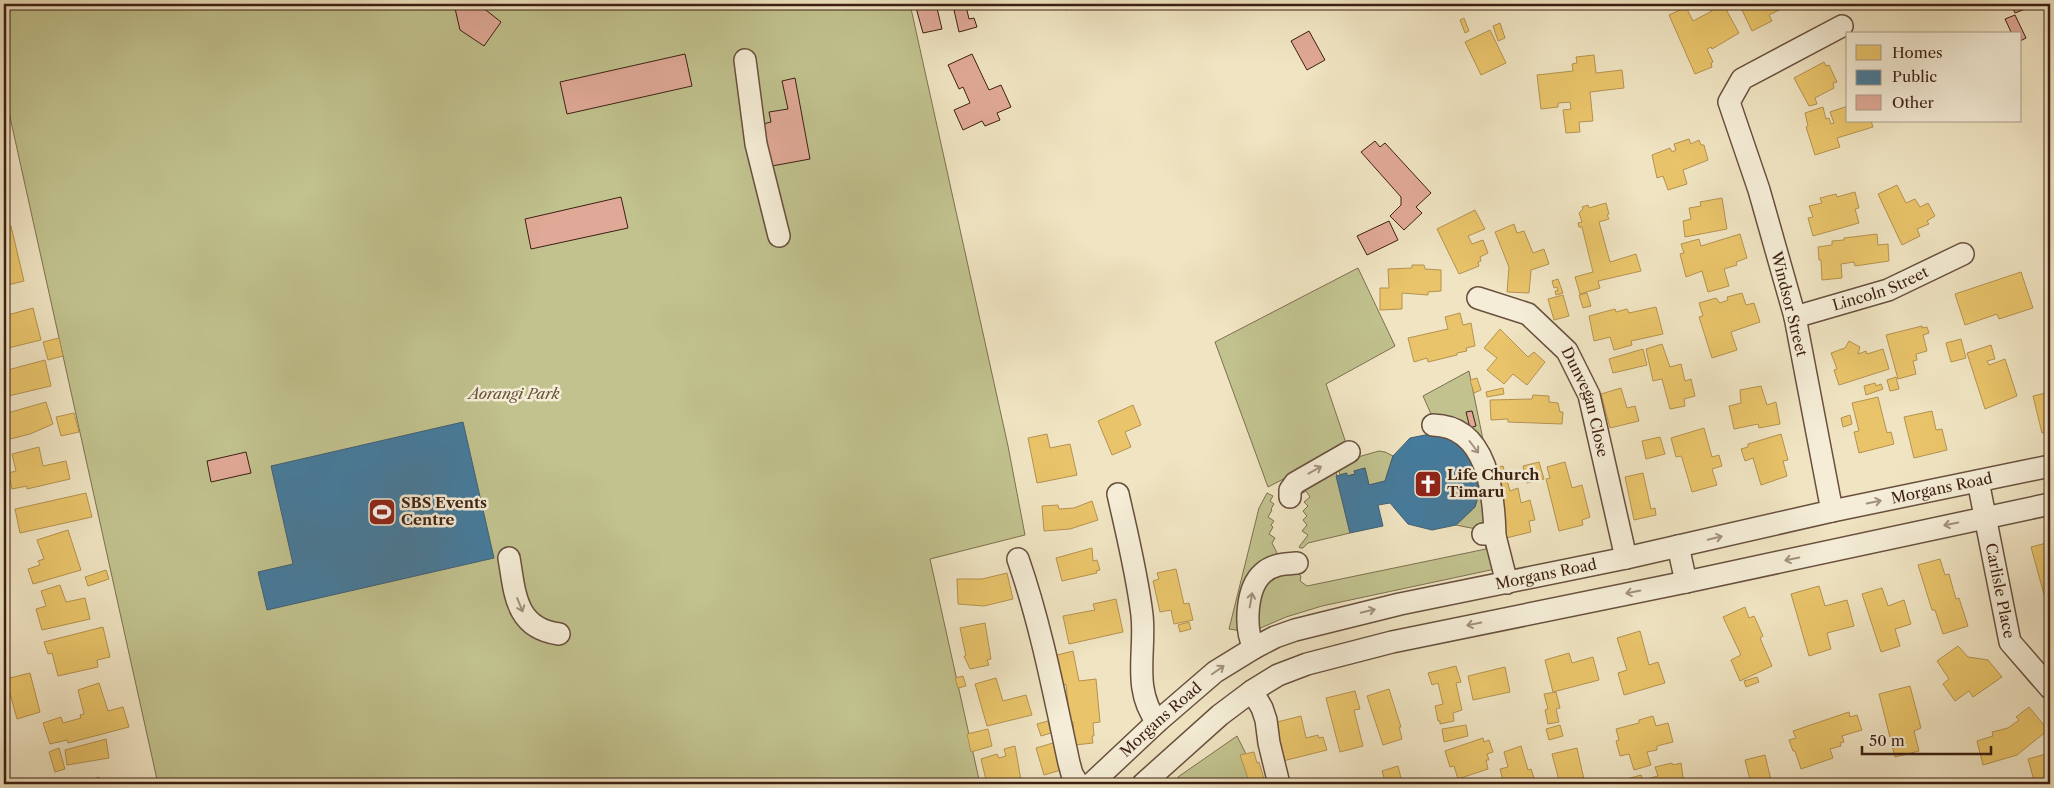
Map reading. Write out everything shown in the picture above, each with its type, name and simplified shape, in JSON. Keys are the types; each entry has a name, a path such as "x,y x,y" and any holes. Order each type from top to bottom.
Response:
{"street":[{"name":"Windsor Street","path":"1832,511 1795,317 1759,190 1740,140 1729,102 1742,79 1842,26"},
{"path":"745,60 756,144 779,236"},
{"name":"Lincoln Street","path":"1795,317 1888,290 1963,254"},
{"name":"Dunvegan Close","path":"1478,298 1528,314 1567,351 1589,395 1626,558"},
{"path":"1433,426 1452,428 1467,438 1478,451 1485,467 1492,496 1489,535 1507,583"},
{"path":"1290,497 1290,490 1295,483 1349,452"},
{"name":"Morgans Road","path":"1091,784 1157,722 1215,672 1275,637 1324,621 1626,558 1832,511 2050,466"},
{"name":"Carlisle Place","path":"1978,481 2010,642 2050,688"},
{"path":"1118,494 1142,617 1140,672 1142,690 1149,712 1157,722"},
{"path":"1144,784 1220,715 1252,691 1278,675 1307,664 1347,652 1514,616 1686,582 2050,504"},
{"path":"1678,546 1686,582"},
{"path":"509,558 515,592 521,611 536,628 559,634"},
{"path":"1018,559 1041,636 1068,763 1078,784"},
{"path":"1254,648 1248,628 1254,588 1264,573 1288,560"},
{"path":"1252,691 1262,708 1266,720 1269,743 1279,784"}],"green space":[{"name":"Aorangi Park","path":"4,4 910,4 1008,446 1025,535 930,559 980,784 158,784 4,90"},
{"path":"1358,268 1395,346 1326,384 1347,446 1268,487 1215,342"},
{"path":"1469,371 1488,464 1443,417 1431,414 1423,396"},
{"path":"1379,451 1393,456 1385,481 1369,485 1365,468 1354,471 1355,474 1347,476 1346,473 1340,475 1337,463"},
{"path":"1334,463 1350,533 1308,543 1303,548 1300,548 1308,535 1302,531 1307,525 1303,520 1307,516 1303,511 1308,506 1304,502 1310,497 1306,491 1296,497 1299,485"},
{"path":"1482,483 1486,523 1476,529 1456,525 1475,507"},
{"path":"1267,493 1273,496 1270,501 1274,504 1268,517 1274,521 1269,534 1275,538 1272,543 1278,555 1242,631 1229,629 1259,508"},
{"path":"1484,539 1500,568 1322,606 1286,617 1256,630 1254,605 1264,579 1294,570 1301,576 1300,581 1307,586 1486,549"},
{"path":"1237,736 1261,784 1179,784 1178,777"}],"building: Homes":[{"path":"1503,4 1514,4 1505,8"},
{"path":"1723,4 1739,33 1712,49 1711,47 1707,49 1713,62 1711,63 1712,67 1695,74 1669,15 1686,7 1693,21 1712,11 1710,8"},
{"path":"1743,4 1784,4 1785,7 1769,15 1772,21 1752,31 1742,10 1745,8"},
{"path":"1464,18 1469,31 1465,33 1460,20"},
{"path":"1500,23 1505,38 1498,41 1493,26"},
{"path":"1490,30 1506,63 1481,75 1465,42"},
{"path":"1594,55 1596,73 1622,70 1624,88 1590,92 1593,121 1579,122 1580,132 1566,133 1563,110 1571,109 1570,102 1558,103 1558,107 1541,109 1537,75 1573,71 1572,64 1577,63 1576,57"},
{"path":"1824,62 1826,66 1829,65 1837,82 1833,83 1834,88 1815,98 1817,104 1809,106 1794,78"},
{"path":"1823,107 1826,119 1829,118 1831,124 1834,123 1830,112 1846,107 1846,122 1871,122 1873,127 1837,138 1840,147 1815,155 1806,127 1808,126 1805,113"},
{"path":"1689,139 1691,144 1699,140 1701,145 1704,145 1708,160 1683,170 1687,184 1668,190 1663,176 1657,178 1652,155 1670,148 1672,152 1676,150 1674,144"},
{"path":"1897,185 1906,203 1915,199 1920,207 1928,203 1935,216 1927,221 1929,224 1917,229 1920,236 1902,245 1878,194"},
{"path":"1855,192 1859,208 1855,209 1859,223 1813,236 1808,218 1813,217 1809,206 1822,203 1820,198 1836,194 1837,197"},
{"path":"1722,198 1727,229 1685,237 1683,221 1691,219 1689,208 1701,206 1700,202"},
{"path":"1606,203 1609,219 1599,222 1610,262 1636,254 1641,271 1598,281 1600,288 1580,294 1575,277 1593,272 1582,227 1579,227 1578,223 1582,222 1579,213 1583,209 1582,207 1588,205 1589,208"},
{"path":"1475,210 1485,229 1468,236 1472,244 1483,240 1488,253 1480,257 1479,266 1459,274 1437,229"},
{"path":"1514,224 1517,233 1524,231 1533,253 1544,249 1549,264 1531,270 1529,293 1507,292 1509,267 1495,232"},
{"path":"11,226 24,281 4,286 4,228"},
{"path":"1740,234 1747,258 1736,262 1737,265 1724,269 1729,286 1708,292 1702,271 1686,277 1680,254 1684,253 1681,244 1699,239 1701,246"},
{"path":"1877,234 1878,245 1888,244 1889,261 1855,266 1854,262 1841,264 1842,278 1822,280 1818,247 1832,245 1832,241 1844,240 1844,238"},
{"path":"1412,265 1424,265 1425,269 1441,270 1441,291 1428,292 1428,295 1402,293 1402,309 1380,310 1380,288 1389,288 1388,269 1412,268"},
{"path":"2021,272 2033,308 1999,319 1997,314 1965,325 1955,294"},
{"path":"1558,279 1563,293 1556,295 1557,287 1554,288 1552,281"},
{"path":"1587,293 1591,306 1583,308 1579,295"},
{"path":"1742,293 1746,305 1754,303 1760,322 1731,332 1737,350 1712,358 1699,317 1703,316 1699,303 1716,298 1720,303 1728,300 1727,297"},
{"path":"1563,295 1569,316 1554,320 1548,299"},
{"path":"1656,307 1663,334 1631,341 1632,345 1614,350 1610,337 1594,341 1589,316 1615,309 1616,312 1627,309 1629,313"},
{"path":"33,308 41,340 4,349 4,316"},
{"path":"1460,313 1463,325 1471,323 1475,346 1466,348 1467,351 1457,353 1457,355 1428,362 1427,358 1414,362 1408,338 1448,329 1445,317"},
{"path":"1922,326 1922,328 1927,327 1929,333 1923,335 1927,351 1916,354 1917,360 1913,361 1916,374 1898,379 1886,335"},
{"path":"1500,329 1528,357 1534,352 1545,362 1527,385 1513,374 1504,384 1487,370 1497,358 1484,348"},
{"path":"59,338 63,356 48,360 43,342"},
{"path":"1961,339 1966,358 1951,362 1946,343"},
{"path":"1849,341 1860,347 1858,354 1866,351 1867,354 1883,349 1889,369 1839,385 1834,370 1837,369 1831,353 1845,348"},
{"path":"1662,344 1670,367 1681,364 1685,381 1691,379 1695,396 1684,399 1685,406 1670,409 1662,379 1653,381 1646,349"},
{"path":"1991,345 1995,359 1987,361 1989,365 2005,359 2017,396 1985,409 1967,353"},
{"path":"1643,349 1647,365 1613,373 1609,359"},
{"path":"45,360 51,386 4,397 4,371"},
{"path":"1896,377 1899,389 1890,391 1887,380"},
{"path":"1477,378 1481,390 1474,393 1470,380"},
{"path":"1875,383 1876,386 1881,384 1883,389 1866,395 1864,386"},
{"path":"1761,386 1767,405 1776,402 1780,424 1759,428 1758,424 1734,429 1729,406 1741,403 1740,390"},
{"path":"1503,388 1504,394 1487,397 1486,392"},
{"path":"1621,388 1627,408 1635,406 1639,421 1610,428 1601,394"},
{"path":"2050,392 2050,431 2042,433 2033,396"},
{"path":"1533,395 1549,396 1549,402 1558,403 1560,412 1563,412 1562,424 1508,422 1508,419 1491,420 1490,400 1532,399"},
{"path":"1878,397 1887,433 1891,432 1894,444 1859,453 1854,432 1859,431 1852,403"},
{"path":"46,402 53,424 30,434 6,440 4,414"},
{"path":"1133,405 1141,425 1125,432 1131,447 1112,455 1098,421"},
{"path":"1932,411 1936,430 1942,429 1947,450 1914,458 1904,417"},
{"path":"74,413 79,432 61,436 56,417"},
{"path":"1850,415 1852,424 1843,427 1841,418"},
{"path":"1704,428 1712,457 1719,455 1722,466 1712,469 1717,485 1692,492 1682,458 1681,456 1676,457 1671,438"},
{"path":"1047,434 1050,448 1070,444 1077,475 1037,483 1028,438"},
{"path":"1781,434 1788,460 1783,461 1787,476 1761,485 1753,458 1745,461 1741,449 1748,447 1748,444"},
{"path":"1660,437 1665,454 1646,459 1642,441"},
{"path":"39,447 43,466 66,461 70,479 27,489 27,486 12,489 8,473 16,471 12,454"},
{"path":"1539,462 1544,479 1527,483 1523,466"},
{"path":"1565,462 1572,488 1582,485 1590,517 1582,520 1583,525 1559,531 1546,479 1550,478 1547,467"},
{"path":"1503,466 1510,491 1518,488 1521,503 1530,500 1535,520 1529,521 1531,532 1506,538 1489,470"},
{"path":"1643,473 1651,509 1655,508 1656,515 1634,520 1625,477"},
{"path":"86,493 92,517 20,533 15,509"},
{"path":"1092,501 1098,520 1070,529 1044,531 1042,506 1058,505 1059,509 1074,508"},
{"path":"68,530 81,570 33,584 28,569 40,565 38,561 44,559 37,540"},
{"path":"2050,542 2050,608 2048,609 2031,547"},
{"path":"1092,548 1093,561 1097,560 1100,570 1096,571 1097,573 1062,581 1056,558"},
{"path":"1940,559 1945,575 1949,574 1956,599 1959,598 1968,626 1943,634 1935,610 1932,610 1918,565"},
{"path":"1176,569 1184,604 1189,603 1193,620 1174,624 1171,610 1160,612 1153,581 1159,579 1157,573"},
{"path":"106,570 109,579 88,586 85,577"},
{"path":"1007,573 1013,599 984,606 958,604 957,579 982,579"},
{"path":"60,585 66,602 85,598 90,619 42,630 36,609 46,606 41,591"},
{"path":"1819,586 1825,606 1847,600 1854,626 1827,633 1831,649 1809,656 1791,594"},
{"path":"1882,588 1888,606 1904,600 1911,624 1895,629 1900,646 1881,652 1862,594"},
{"path":"1116,599 1123,632 1069,644 1063,616 1095,610 1093,604"},
{"path":"1745,607 1749,618 1754,616 1763,636 1760,638 1772,666 1740,681 1731,660 1741,655 1723,617"},
{"path":"1189,622 1191,629 1180,632 1178,625"},
{"path":"985,623 991,659 987,660 989,665 970,669 964,656 966,656 960,628"},
{"path":"103,627 110,657 97,660 98,667 58,676 52,653 48,654 44,642"},
{"path":"1640,631 1649,665 1658,662 1665,683 1624,695 1618,673 1627,670 1617,638"},
{"path":"1958,646 1968,657 1988,660 2002,677 1973,697 1969,691 1955,701 1943,684 1949,679 1937,661"},
{"path":"1073,651 1079,681 1096,679 1100,722 1093,723 1093,743 1075,745 1073,722 1070,722 1066,684 1063,685 1057,655"},
{"path":"1569,653 1572,663 1593,657 1599,680 1553,692 1545,660"},
{"path":"1456,666 1461,682 1456,683 1462,710 1453,713 1454,721 1440,724 1435,706 1443,704 1438,683 1432,685 1428,673"},
{"path":"1505,667 1510,692 1473,700 1468,676"},
{"path":"30,673 40,712 17,719 6,679"},
{"path":"963,676 966,686 958,688 955,678"},
{"path":"1757,677 1759,682 1746,687 1744,681"},
{"path":"996,678 1003,701 1026,695 1032,715 987,726 975,684"},
{"path":"99,683 108,711 123,707 129,727 68,743 67,740 50,744 43,723 61,717 63,723 81,718 80,715 84,714 78,690"},
{"path":"1910,686 1921,728 1914,731 1919,751 1895,757 1879,694"},
{"path":"1389,689 1401,727 1399,727 1402,739 1383,745 1367,696"},
{"path":"1355,691 1360,709 1354,710 1363,746 1340,752 1326,698"},
{"path":"1556,692 1560,708 1556,709 1559,722 1548,724 1545,710 1548,709 1544,694"},
{"path":"2029,707 2048,730 2017,755 1983,765 1977,741 1993,736 1992,732 2008,728 2019,720 2016,717"},
{"path":"1849,712 1850,717 1857,715 1862,730 1842,736 1844,742 1840,743 1841,746 1830,749 1833,758 1801,769 1789,740 1796,738 1793,731"},
{"path":"1301,716 1306,738 1318,735 1319,738 1323,737 1327,750 1283,761 1273,723"},
{"path":"1653,716 1656,726 1668,723 1673,742 1657,746 1657,750 1647,752 1651,765 1634,770 1629,754 1620,756 1616,741 1619,740 1616,729 1639,723 1639,720"},
{"path":"4,718 10,736 4,738"},
{"path":"1048,721 1051,733 1041,736 1037,724"},
{"path":"1466,725 1468,736 1444,742 1442,729"},
{"path":"1560,725 1563,736 1549,740 1546,729"},
{"path":"988,729 992,746 971,752 967,734"},
{"path":"1483,738 1484,742 1489,740 1493,752 1487,754 1489,760 1486,760 1488,769 1458,779 1454,766 1450,767 1445,751"},
{"path":"106,739 109,758 67,765 65,750"},
{"path":"1053,743 1061,770 1044,775 1036,748"},
{"path":"1015,746 1021,780 1006,784 987,784 981,759 997,754 999,758 1006,756 1004,749"},
{"path":"1521,746 1528,770 1531,769 1534,778 1515,784 1504,784 1500,769 1508,767 1504,752"},
{"path":"59,748 65,769 55,772 49,752"},
{"path":"1577,748 1585,784 1560,784 1552,754"},
{"path":"1254,752 1265,782 1250,784 1240,755"},
{"path":"2050,753 2050,784 2035,784 2028,759"},
{"path":"1765,755 1772,784 1751,784 1745,760"},
{"path":"1672,763 1673,765 1681,763 1684,784 1621,784 1620,781 1641,775 1643,780 1658,776 1655,767"},
{"path":"1398,766 1402,782 1386,784 1382,771"},
{"path":"99,777 100,784 80,784"},
{"path":"146,780 147,784 126,784"}],"building: Public":[{"name":"SBS Events Centre","path":"463,422 494,558 267,610 258,572 293,564 271,466"},
{"name":"Life Church Timaru","path":"1435,433 1459,440 1477,459 1482,483 1475,507 1456,525 1432,530 1408,524 1390,503 1378,505 1383,526 1350,533 1336,476 1347,473 1347,476 1355,474 1354,471 1365,468 1369,485 1385,481 1393,456 1410,438"}],"building: Other":[{"path":"454,4 481,4 482,7 501,22 484,46 460,30"},
{"path":"915,4 936,4 942,29 923,33"},
{"path":"1021,4 1034,4 1023,8"},
{"path":"1064,4 1076,4 1077,6 1066,10"},
{"path":"1322,4 1359,4 1359,6 1322,6"},
{"path":"2011,4 2024,4 2025,9 2015,13"},
{"path":"966,6 969,19 974,18 977,27 959,32 954,10"},
{"path":"2015,15 2026,38 2022,40 2022,32 2011,32 2005,19"},
{"path":"1309,31 1325,60 1307,70 1291,41"},
{"path":"685,54 692,86 567,114 560,82"},
{"path":"972,54 989,90 1001,85 1011,107 997,113 1000,120 985,126 982,121 963,130 954,110 970,103 963,87 959,89 948,65"},
{"path":"795,78 810,159 772,166 763,124 771,122 769,112 788,109 782,81"},
{"path":"1375,141 1380,147 1385,143 1431,193 1416,207 1422,213 1404,230 1390,216 1401,205 1401,197 1361,152"},
{"path":"621,197 628,228 531,249 525,219"},
{"path":"1389,221 1398,240 1367,255 1357,236"},
{"path":"1472,411 1476,426 1470,428 1466,412"},
{"path":"246,452 251,473 211,482 207,461"}],"place":[{"name":"Life Church Timaru","path":"1428,484"},
{"name":"SBS Events Centre","path":"382,512"}]}
